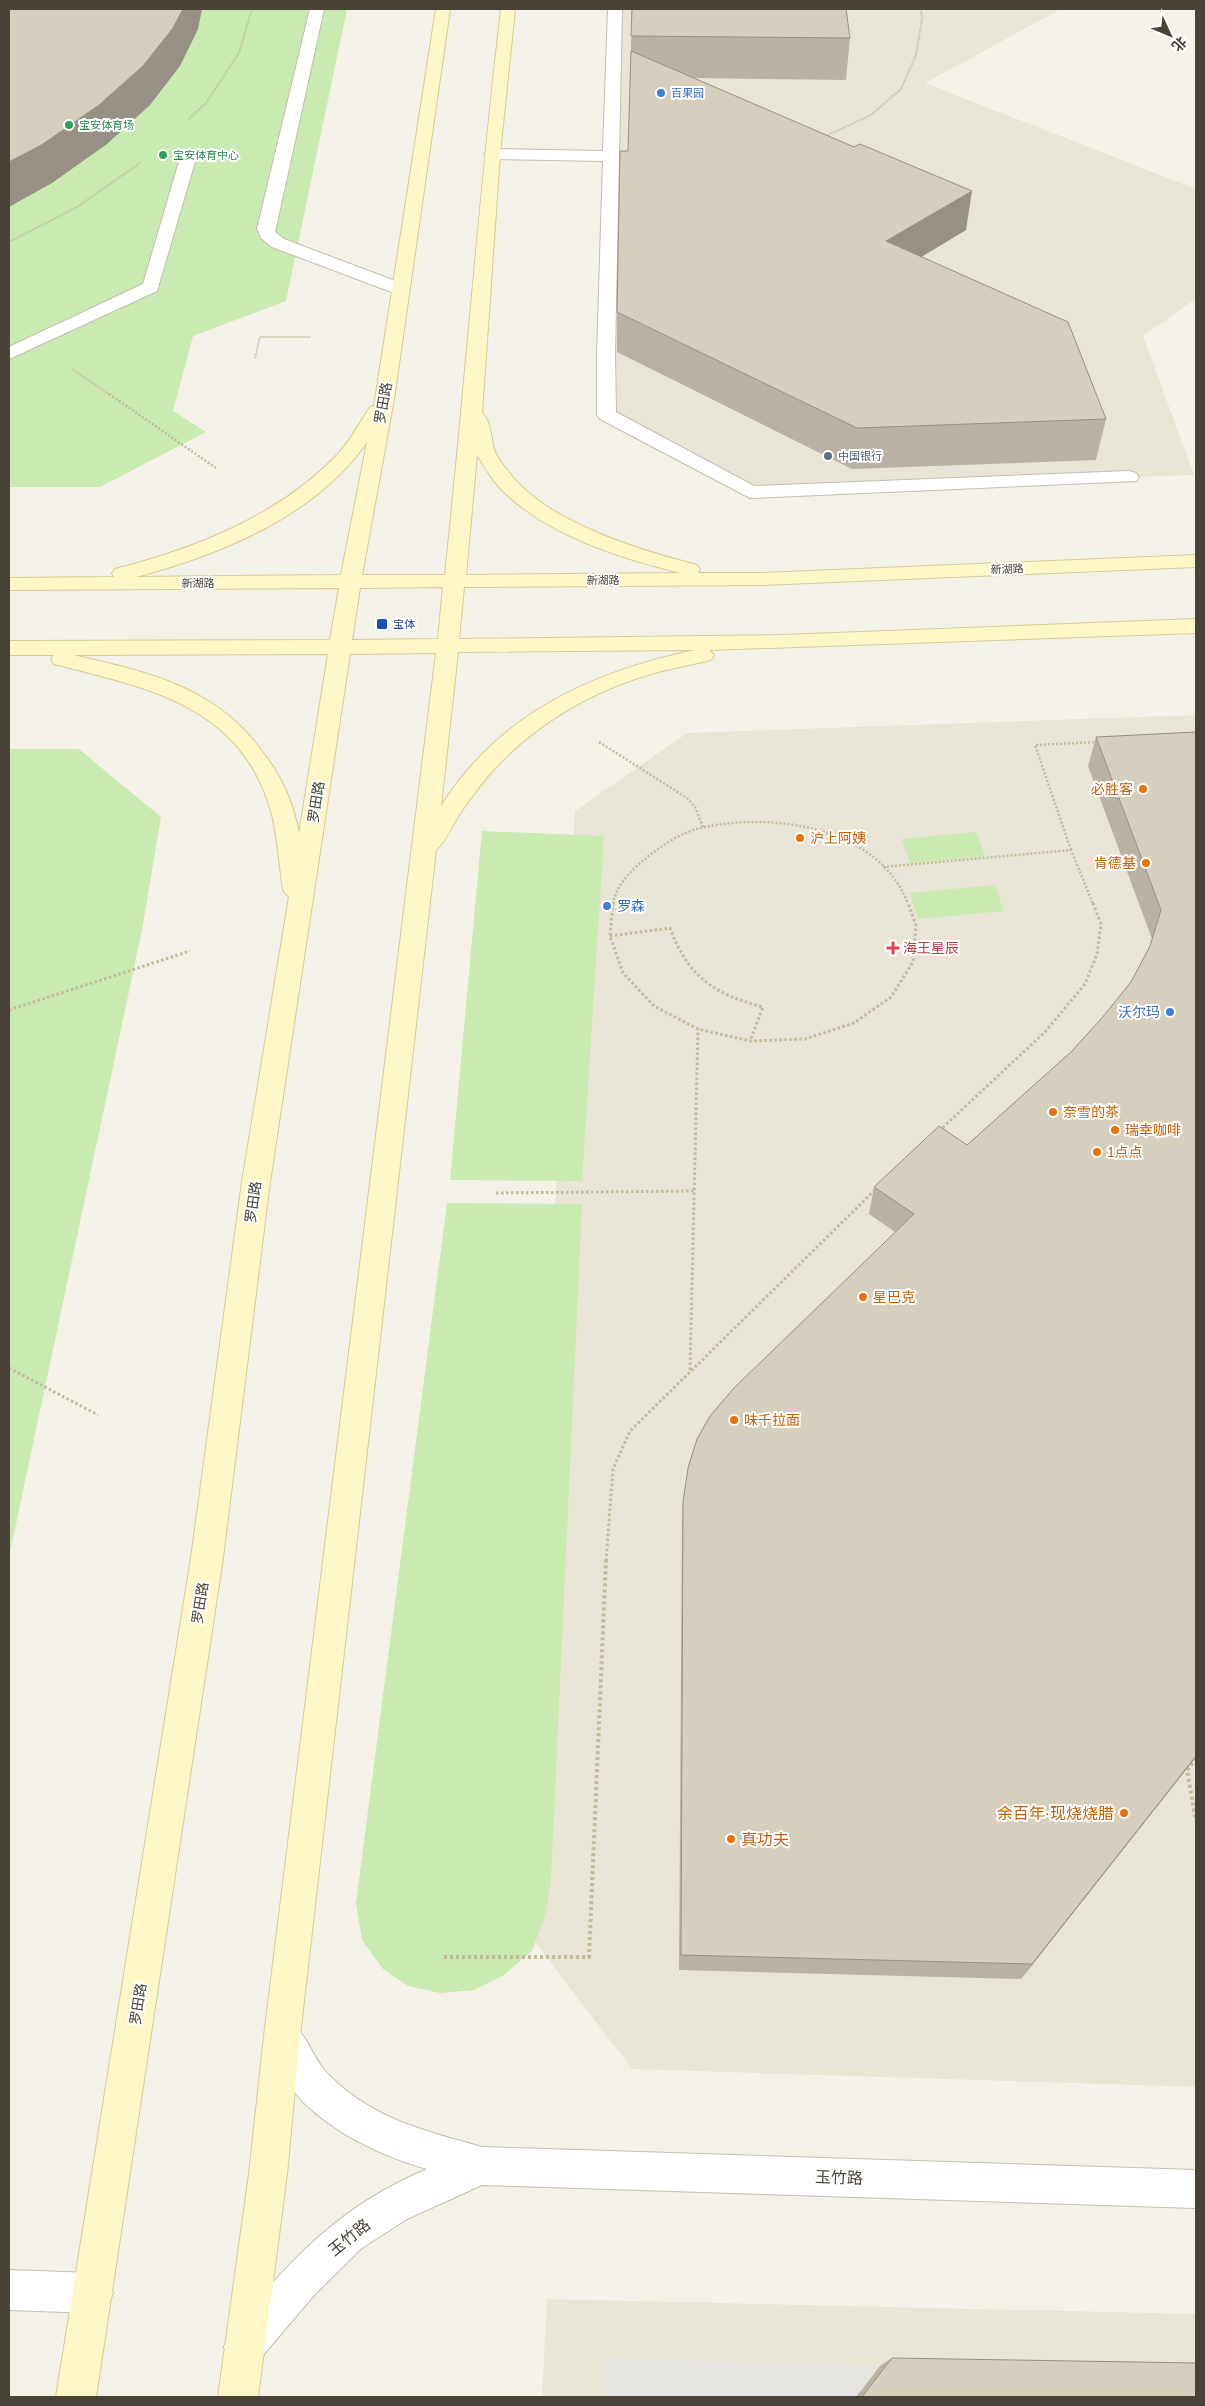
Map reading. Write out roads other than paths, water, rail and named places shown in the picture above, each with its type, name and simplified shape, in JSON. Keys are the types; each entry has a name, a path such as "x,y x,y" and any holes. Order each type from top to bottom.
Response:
{"main road":[{"name":"罗田路","path":"76,2397 207,1558 256,1182 350,583 385,399 443,9"},
{"path":"238,2397 268,2174 282,2036 454,581 473,404 492,154 508,9"},
{"path":"46,584 133,572 182,556 256,525 318,483 346,456 385,399"},
{"path":"473,404 487,456 515,489 551,517 586,536 657,562 761,579"},
{"name":"新湖路","path":"9,584 761,579 1196,562"},
{"path":"9,648 340,648 782,642 1196,626"},
{"path":"423,854 456,798 488,762 549,710 584,690 628,672 682,659 782,642"},
{"path":"9,648 144,679 186,696 230,724 254,754 281,805 298,914"}],"street":[{"path":"316,9 266,229 267,234 278,243 400,289"},
{"path":"615,9 606,355 607,415 750,492 1129,477"},
{"path":"492,154 610,156"},
{"path":"9,354 151,287 189,155"},
{"name":"玉竹路","path":"282,2036 315,2088 353,2118 397,2142 482,2166 1196,2189"},
{"name":"玉竹路","path":"244,2347 331,2250 365,2222 418,2191 482,2166"},
{"path":"9,2290 93,2293"}],"place":[{"name":"百果园","path":"661,93"},
{"name":"宝安体育场","path":"69,125"},
{"name":"宝安体育中心","path":"163,155"},
{"name":"中国银行","path":"828,456"},
{"name":"宝体","path":"382,624"},
{"name":"必胜客","path":"1143,789"},
{"name":"沪上阿姨","path":"800,838"},
{"name":"肯德基","path":"1146,863"},
{"name":"罗森","path":"607,906"},
{"name":"海王星辰","path":"893,948"},
{"name":"沃尔玛","path":"1170,1012"},
{"name":"奈雪的茶","path":"1053,1112"},
{"name":"瑞幸咖啡","path":"1115,1130"},
{"name":"1点点","path":"1097,1152"},
{"name":"星巴克","path":"863,1297"},
{"name":"味千拉面","path":"734,1420"},
{"name":"余百年·现烧烧腊","path":"1124,1813"},
{"name":"真功夫","path":"731,1839"}]}
